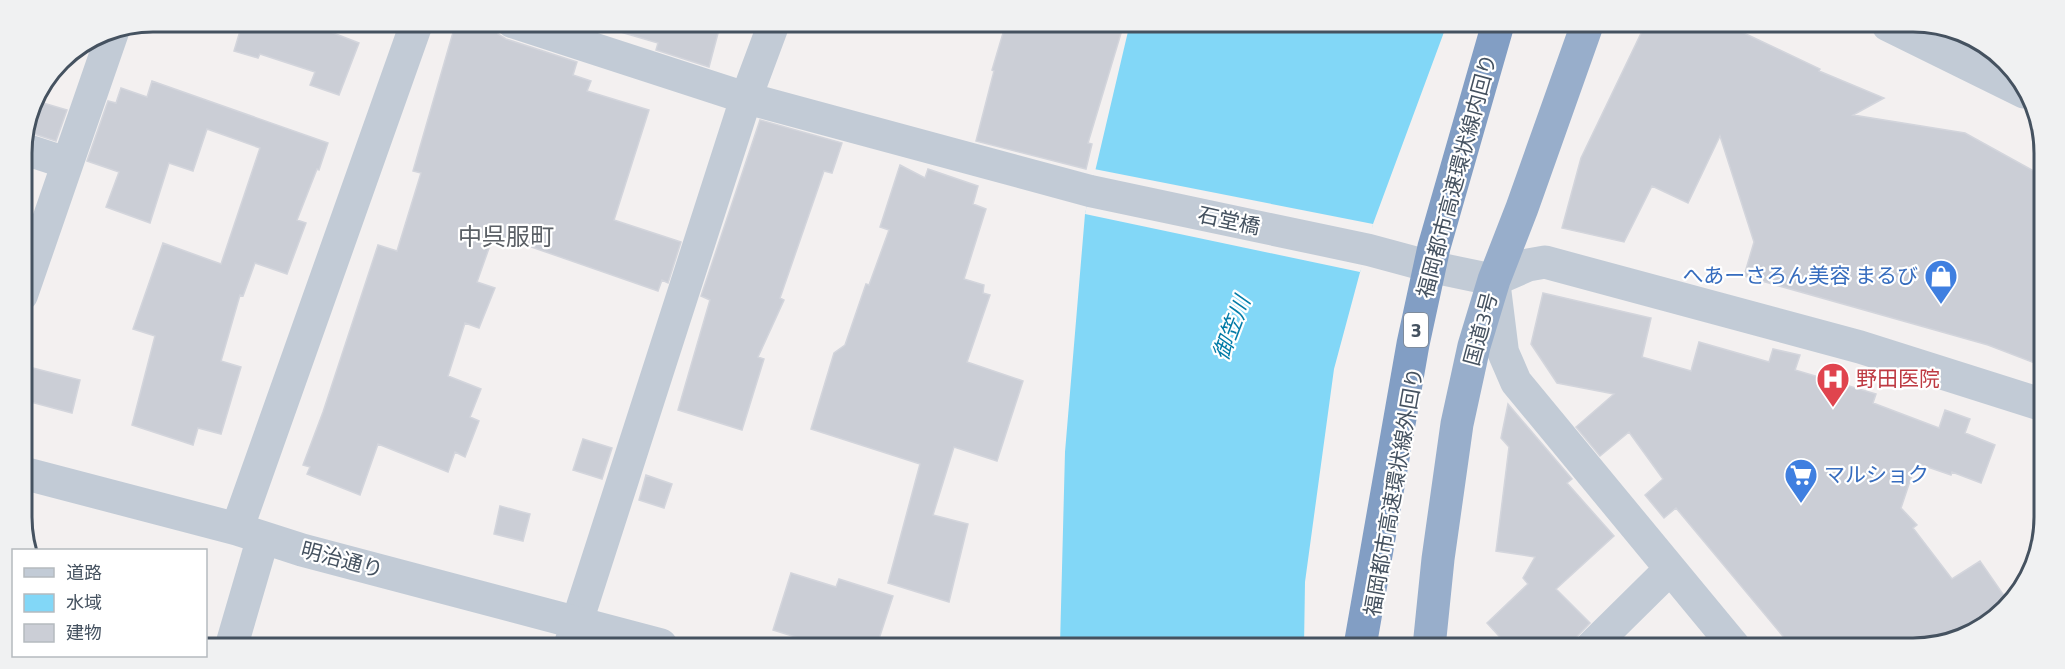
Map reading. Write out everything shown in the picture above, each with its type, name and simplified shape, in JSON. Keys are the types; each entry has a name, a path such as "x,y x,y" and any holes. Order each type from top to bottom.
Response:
{"highway":[{"name":"福岡都市高速環状線内回り","path":"1362,637 1413,344 1434,247 1496,32"},
{"name":"福岡都市高速環状線外回り","path":"1368,637 1400,440 1436,270 1501,32"},
{"name":"3","path":"1361,637 1365,584 1407,365 1432,267 1511,32"},
{"name":"国道3号","path":"1430,637 1438,559 1457,424 1474,346 1494,280 1585,32"}],"street":[{"path":"233,638 250,534 414,32"},
{"name":"石堂橋","path":"543,32 746,98 1090,192 1369,250 1432,267 1494,280"},
{"path":"573,633 746,98 771,32"},
{"path":"1909,32 2006,76"},
{"path":"32,266 110,40"},
{"path":"32,152 67,163"},
{"path":"1727,637 1516,382 1503,352 1494,280 1528,265 1545,262 1860,347 2034,402"},
{"name":"明治通り","path":"32,475 250,534 573,633 608,638"},
{"path":"1601,637 1670,569"}],"water":[{"name":"御笠川","path":"1128,32 1444,32 1373,224 1334,369 1305,582 1304,637 1060,637 1065,452 1085,214"}],"pier":[{"path":"1094,169 1373,224 1369,250 1360,272 1085,214"}],"building":[{"path":"240,32 331,32 359,43 339,95 310,85 315,72 260,54 258,58 234,51"},
{"path":"453,32 498,32 506,39 577,62 573,75 591,81 587,91 649,110 614,220 681,242 668,283 662,280 658,291 494,234 477,282 495,288 479,328 465,323 448,376 481,389 470,417 479,421 465,457 455,452 448,472 378,444 360,495 307,474 310,467 303,465 323,412 378,245 397,251 421,173 413,171"},
{"path":"620,32 718,32 709,67 656,50 658,43"},
{"path":"1003,32 1121,32 1088,143 1092,144 1086,169 976,141 994,71 992,70"},
{"path":"1642,32 1742,32 1820,69 1819,71 1884,98 1853,115 1965,133 2034,171 2034,363 1988,345 1744,276 1754,242 1720,136 1688,203 1652,186 1624,242 1562,228 1581,158"},
{"path":"152,81 328,143 297,220 306,223 287,274 255,263 243,296 240,295 221,361 241,367 221,434 198,428 193,445 132,425 155,336 133,329 163,243 221,264 260,148 207,129 193,171 169,163 150,223 106,207 119,172 87,161 108,101 116,103 121,88 147,97"},
{"path":"42,103 67,110 56,141 34,134"},
{"path":"760,120 842,143 832,173 824,171 780,298 784,300 758,357 764,359 742,430 678,410 710,300 701,296"},
{"path":"900,165 925,178 928,169 978,186 973,204 986,209 964,279 984,285 983,293 990,295 967,362 1023,381 997,461 954,447 933,515 968,524 949,602 888,583 920,464 811,429 834,353 845,345 866,284 869,285 889,230 880,227"},
{"path":"1543,293 1651,318 1642,357 1691,371 1699,342 1769,362 1773,349 1800,355 1795,370 1876,394 1873,403 1939,428 1945,410 1970,419 1965,433 1995,445 1981,483 1952,472 1951,475 1916,463 1901,508 1917,525 1913,528 1952,579 1980,561 2004,595 1980,617 1959,628 1936,635 1784,637 1676,508 1664,518 1645,495 1663,479 1629,432 1600,456 1576,427 1614,394 1557,383 1531,344"},
{"path":"32,368 80,380 72,413 32,402"},
{"path":"1508,404 1572,479 1567,483 1614,536 1556,589 1590,623 1576,637 1500,637 1487,623 1528,584 1523,578 1535,557 1496,551 1509,447 1501,438"},
{"path":"583,439 612,448 602,479 573,470"},
{"path":"646,475 672,484 664,508 639,500"},
{"path":"500,506 530,514 523,541 494,534"},
{"path":"791,573 836,587 839,579 893,596 879,638 797,638 773,630"}],"place":[{"name":"へあーさろん美容 まるび","path":"1941,305"},
{"name":"野田医院","path":"1833,408"},
{"name":"マルショク","path":"1801,504"}],"district":[{"name":"中呉服町","path":"506,237"}]}
